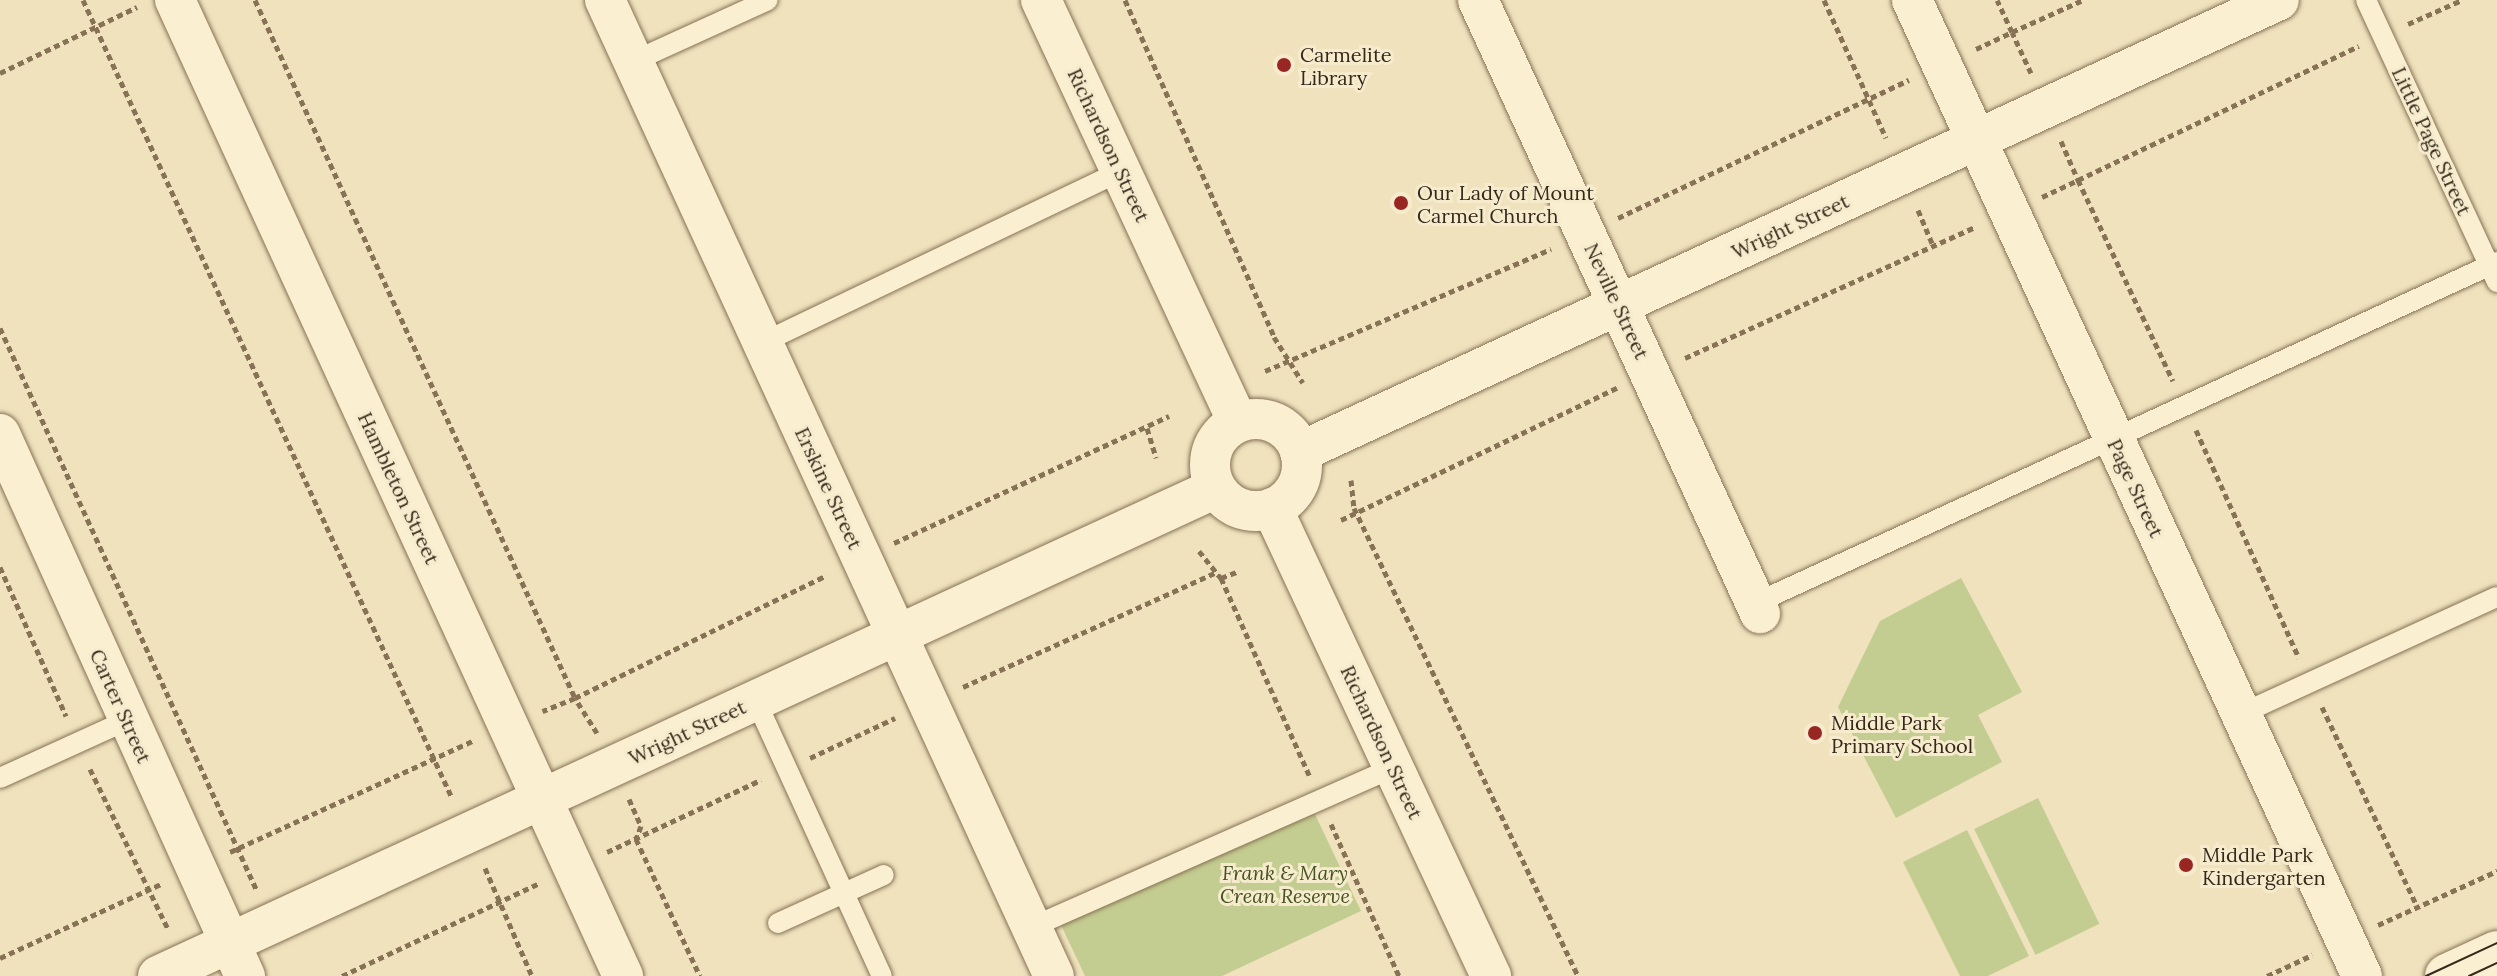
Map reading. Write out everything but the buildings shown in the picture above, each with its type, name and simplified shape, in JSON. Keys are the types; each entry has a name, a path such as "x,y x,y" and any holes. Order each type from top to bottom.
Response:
{"street":[{"name":"Hambleton Street","path":"175,0 623,976"},
{"name":"Erskine Street","path":"605,0 1054,976"},
{"name":"Richardson Street","path":"1041,0 1237,421"},
{"name":"Page Street","path":"1912,0 2362,976"},
{"name":"Wright Street","path":"1300,452 2279,0"},
{"name":"Neville Street","path":"1485,2 1586,234 1758,608"},
{"path":"1237,421 1270,421 1300,452 1297,485 1272,508 1246,510 1216,488 1213,448 1237,421"},
{"name":"Carter Street","path":"0,434 238,960"},
{"name":"Wright Street","path":"171,970 238,960 272,923 1216,488"},
{"name":"Richardson Street","path":"1272,508 1491,976"},
{"path":"2447,976 2497,953"}],"lane":[{"path":"632,62 768,0"},
{"name":"Little Page Street","path":"2366,0 2494,270"},
{"path":"762,343 1121,171"},
{"name":"Neville Street","path":"1758,608 2185,406 2494,270"},
{"path":"2241,714 2497,597"},
{"path":"756,701 882,976"},
{"path":"0,778 127,720"},
{"path":"1032,927 1394,767"},
{"path":"778,923 884,875"}],"path":[{"path":"83,0 433,759 470,832 532,976"},
{"path":"0,73 97,30 148,0"},
{"path":"255,0 575,698 613,766 641,826 636,839 700,976"},
{"path":"1125,0 1290,363 1303,383"},
{"path":"1824,0 1933,246"},
{"path":"1265,371 1290,363 1586,234 2012,32 1997,0"},
{"path":"1341,520 1354,508 2078,180 2418,908"},
{"path":"0,328 272,923"},
{"path":"1147,428 1156,458"},
{"path":"1351,480 1354,508 1578,976"},
{"path":"1199,551 1221,578 1239,571"},
{"path":"0,567 77,743 148,889 171,970"},
{"path":"0,958 507,725 575,698"},
{"path":"2366,930 2497,871"},
{"path":"2267,976 2327,948"}],"green space":[{"path":"1961,578 2022,692 1978,715 2002,762 1896,818 1838,707 1880,621"},
{"path":"2038,798 2099,924 2036,955 1974,829"},
{"name":"Frank & Mary Crean Reserve","path":"1312,808 1361,911 1222,976 1085,976 1061,925"},
{"path":"1967,830 2029,956 1988,976 1960,976 1903,862"}],"tram line":[{"path":"2426,976 2497,943"},
{"path":"2469,976 2497,963"}],"place":[{"name":"Carmelite Library","path":"1284,65"},
{"name":"Our Lady of Mount Carmel Church","path":"1401,203"},
{"name":"Middle Park Primary School","path":"1815,733"},
{"name":"Middle Park Kindergarten","path":"2186,865"}]}
